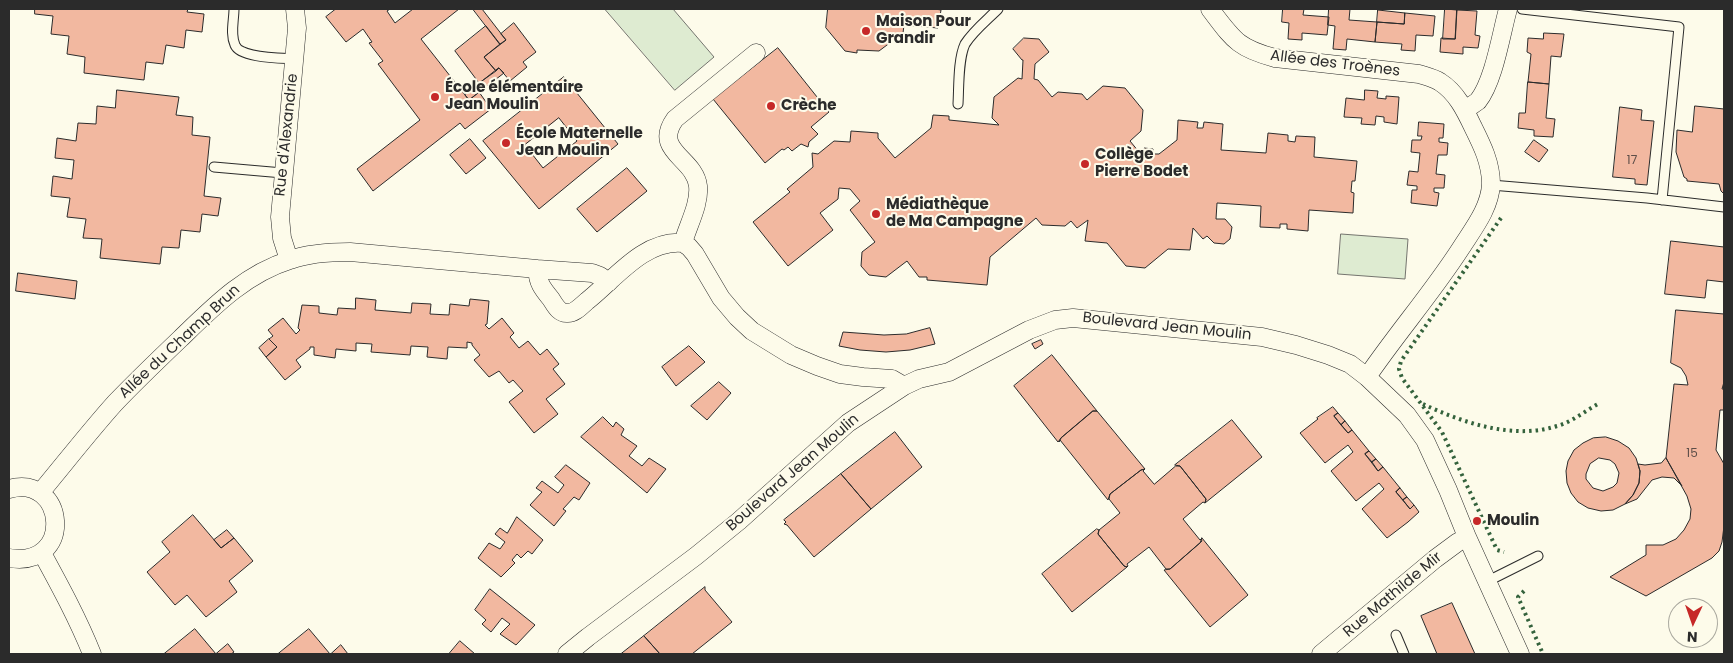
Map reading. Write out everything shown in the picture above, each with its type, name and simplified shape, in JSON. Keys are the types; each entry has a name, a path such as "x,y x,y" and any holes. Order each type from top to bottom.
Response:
{"street":[{"name":"Rue d'Alexandrie","path":"289,260 282,238 280,217 295,59 297,28 295,9"},
{"name":"Allée des Troènes","path":"1210,9 1232,38 1254,52 1275,58 1418,74 1439,82 1453,93 1465,110 1490,166 1491,185"},
{"path":"1465,110 1477,102 1485,90 1508,9"},
{"path":"683,243 697,200 698,187 696,178 691,170 672,149 668,135 670,127 675,119 756,53"},
{"path":"1367,376 1443,275 1474,227 1488,200 1491,185"},
{"path":"537,269 541,288 559,310 564,313 574,312 636,258 663,244 683,243 689,246 695,254 721,298 736,317 769,342 791,355 833,371 863,378 892,379 904,386"},
{"name":"Allée du Champ Brun","path":"40,493 116,403 207,313 240,285 266,270 289,260 328,252 350,252 592,273 609,282"},
{"name":"Boulevard Jean Moulin","path":"567,654 696,556 745,516 848,423 904,386 919,379 949,372 1029,330 1055,320 1073,318 1262,337 1328,355 1350,364 1367,376 1407,415 1425,440 1520,654"},
{"path":"9,489 16,487 28,488 40,493 50,503 56,515 56,529 51,542 42,553 31,558 19,560 9,558"},
{"name":"Rue Mathilde Mir","path":"1321,654 1435,559 1467,537"},
{"path":"42,553 74,613 92,654"}],"lane":[{"path":"234,9 233,36 234,44 238,50 248,54 295,59"},
{"path":"958,104 962,56 965,45 973,33 998,9"},
{"path":"1522,9 1567,12 1679,27 1662,200"},
{"path":"214,167 283,173"},
{"path":"1491,185 1724,207"},
{"path":"1488,581 1538,556"},
{"path":"1396,635 1404,654"}],"green space":[{"path":"605,9 673,9 714,57 675,90"},
{"path":"1341,234 1408,239 1405,279 1338,274"}],"building":[{"path":"35,9 188,9 187,12 204,14 202,32 186,30 184,48 166,45 163,64 146,62 144,80 84,73 85,57 67,54 69,36 51,34 53,16 35,14"},
{"name":"École élémentaire Jean Moulin","path":"336,9 390,9 387,11 395,23 413,9 459,9 421,39 469,100 479,92 491,109 465,129 460,123 373,191 357,169 420,120 378,64 383,61 369,43 372,42 363,29 346,42 326,17"},
{"path":"473,9 482,9 506,40 500,44"},
{"name":"Maison Pour Grandir","path":"828,9 941,10 938,28 904,25 903,33 879,51 857,50 857,53 845,51 826,28"},
{"path":"1283,9 1304,9 1303,15 1329,17 1327,35 1302,33 1302,40 1288,39 1289,23 1282,22"},
{"path":"1329,9 1350,9 1349,20 1377,22 1375,42 1347,39 1346,50 1333,49 1335,26 1328,25"},
{"path":"1445,9 1457,10 1455,39 1443,39"},
{"path":"1378,10 1405,13 1404,24 1377,22"},
{"path":"1457,10 1477,11 1475,35 1480,36 1478,48 1463,47 1463,54 1440,52 1441,38 1455,39"},
{"path":"1405,13 1435,16 1433,36 1416,35 1415,51 1401,50 1402,44 1375,42 1377,22 1404,24"},
{"path":"514,23 536,52 523,62 527,67 510,81 499,68 496,71 484,57 506,40 501,34"},
{"path":"486,26 500,44 484,57 496,71 479,83 455,51"},
{"path":"1544,33 1564,34 1561,57 1551,56 1549,84 1528,82 1531,54 1527,52 1528,38 1543,39"},
{"name":"Collège Pierre Bodet","path":"1024,38 1039,39 1049,52 1035,64 1034,79 1038,80 1052,97 1058,92 1082,94 1087,100 1103,86 1125,88 1143,110 1141,131 1130,141 1139,152 1144,152 1144,148 1153,149 1153,154 1159,154 1177,140 1178,120 1198,122 1197,128 1203,128 1204,122 1223,124 1221,150 1266,153 1268,133 1288,135 1288,141 1295,142 1296,136 1315,137 1314,157 1357,161 1355,181 1352,181 1351,192 1354,193 1353,213 1309,210 1308,231 1287,229 1287,224 1280,224 1280,228 1260,227 1261,206 1217,203 1216,219 1225,219 1232,227 1230,239 1224,244 1214,243 1207,236 1203,239 1193,228 1190,250 1168,249 1145,268 1126,266 1107,243 1085,241 1088,220 1077,228 1071,221 1065,226 1042,225 1036,218 990,257 987,285 927,280 927,277 919,277 907,261 886,277 869,275 861,266 862,252 875,242 850,210 860,201 850,189 839,188 838,199 820,213 833,230 788,266 753,222 790,192 787,189 813,167 812,153 818,154 834,141 850,142 851,131 878,133 878,138 895,158 931,128 933,115 949,116 949,120 999,125 992,118 994,97 1018,78 1022,79 1023,60 1013,49"},
{"name":"Crèche","path":"778,48 829,112 811,127 818,134 809,142 808,147 801,144 792,151 788,147 784,150 782,149 765,163 713,99"},
{"path":"499,68 504,73 469,100 465,95"},
{"name":"École Maternelle Jean Moulin","path":"564,77 618,144 539,209 483,141","holes":["559,118 577,141 543,168 525,145"]},
{"path":"1528,82 1549,84 1546,118 1555,119 1553,137 1534,136 1534,130 1518,128 1519,113 1525,113"},
{"path":"117,90 179,97 176,115 193,117 192,135 210,137 204,196 221,198 218,216 202,214 200,232 181,230 179,248 162,247 160,264 100,258 102,239 83,238 86,219 67,217 70,198 51,196 53,176 72,179 74,160 55,158 57,138 76,141 78,123 96,124 97,106 115,108"},
{"path":"1365,90 1378,91 1377,98 1386,99 1386,96 1399,97 1397,124 1384,122 1384,117 1376,116 1375,125 1361,124 1362,118 1344,117 1346,98 1364,100"},
{"path":"1695,106 1724,109 1724,194 1719,184 1687,181 1684,177 1676,152 1677,130 1692,132"},
{"path":"1620,107 1642,110 1641,120 1654,121 1647,185 1635,184 1635,179 1613,177"},
{"path":"1419,122 1444,124 1443,138 1439,138 1439,142 1448,143 1447,155 1438,155 1436,174 1445,175 1444,188 1434,188 1434,192 1439,193 1437,206 1411,203 1412,190 1417,190 1417,186 1407,185 1409,171 1418,172 1420,153 1411,152 1412,140 1421,140 1422,136 1418,136"},
{"path":"470,139 486,158 466,174 450,155"},
{"path":"1534,140 1548,150 1539,162 1525,152"},
{"path":"627,168 647,191 597,232 577,209"},
{"path":"1671,241 1724,247 1724,282 1707,280 1705,298 1665,294"},
{"path":"18,273 77,281 75,299 16,291"},
{"path":"356,298 376,300 375,310 411,313 412,303 431,304 430,314 449,315 450,304 469,306 470,299 489,301 487,324 485,325 489,329 502,318 514,333 510,337 519,348 528,341 540,355 547,349 559,364 553,369 565,384 546,399 558,414 534,433 509,402 523,391 513,380 509,383 499,371 489,377 474,360 480,355 472,343 467,342 467,348 448,347 447,359 427,357 428,347 411,346 410,355 371,352 372,344 356,343 356,351 336,349 335,358 314,355 314,347 310,347 296,360 301,367 285,380 266,357 277,347 269,339 273,336 268,330 283,318 296,334 300,330 298,328 302,305 319,306 319,313 337,315 338,308 355,309"},
{"path":"1676,310 1724,314 1724,382 1722,389 1724,389 1724,410 1720,410 1716,450 1724,464 1724,526 1719,551 1712,558 1646,596 1610,577 1646,555 1646,545 1663,545 1676,539 1690,519 1691,509 1687,496 1666,458 1674,384 1688,385 1686,376 1681,368 1671,363"},
{"path":"930,328 935,344 910,350 886,352 839,346 843,332 884,335 906,334"},
{"path":"269,339 277,347 266,357 259,348"},
{"path":"1041,340 1043,344 1035,349 1032,344"},
{"path":"689,346 705,362 676,386 662,367"},
{"path":"1052,355 1097,411 1093,411 1058,442 1014,386"},
{"path":"719,382 731,393 707,420 691,406"},
{"path":"1333,407 1338,413 1334,416 1348,433 1352,430 1369,451 1365,454 1378,471 1383,467 1400,488 1396,492 1410,509 1414,505 1419,512 1387,538 1362,509 1384,489 1379,483 1356,501 1331,471 1353,452 1348,445 1325,463 1300,433"},
{"path":"1093,411 1097,411 1145,469 1141,470 1110,494 1108,500 1060,440"},
{"path":"1338,413 1345,421 1341,425 1334,416"},
{"path":"603,417 613,427 616,422 624,429 621,435 637,446 629,456 642,466 649,458 666,469 647,493 581,437"},
{"path":"1232,420 1262,457 1205,503 1206,499 1180,466 1175,465"},
{"path":"1345,421 1352,430 1348,433 1341,425"},
{"path":"895,432 922,467 871,509 841,474"},
{"path":"1606,437 1618,441 1629,448 1636,458 1640,471 1639,483 1633,495 1625,504 1613,510 1601,511 1588,508 1578,502 1571,493 1567,483 1566,471 1568,461 1574,450 1593,438","holes":["1599,458 1610,460 1615,464 1619,473 1617,483 1603,491 1593,488 1586,479 1590,464"]},
{"path":"1369,451 1376,459 1372,462 1365,454"},
{"path":"1666,458 1682,486 1674,478 1662,477 1652,480 1637,499 1625,504 1633,495 1639,483 1640,471 1638,464 1661,463"},
{"path":"1376,459 1383,467 1378,471 1372,462"},
{"path":"566,465 590,483 579,500 574,497 563,509 566,511 554,526 530,505 542,492 536,488 542,481 558,493 564,485 555,477"},
{"path":"1176,466 1180,466 1206,499 1205,503 1203,502 1183,519 1202,541 1170,569 1166,569 1149,547 1127,564 1127,567 1124,566 1098,534 1099,530 1120,513 1109,499 1110,494 1141,470 1145,469 1143,471 1154,484"},
{"path":"841,474 871,509 814,557 787,525 784,524 786,522 784,520"},
{"path":"1400,488 1407,497 1403,500 1396,492"},
{"path":"1407,497 1414,505 1410,509 1403,500"},
{"path":"193,515 221,548 234,538 253,561 229,581 237,592 206,617 187,595 175,605 147,572 170,552 162,542"},
{"path":"517,517 543,540 532,554 528,551 521,558 517,554 512,560 515,563 501,577 478,558 489,543 500,549 505,542 495,534 500,528 507,533"},
{"path":"1097,529 1099,530 1098,534 1124,566 1127,567 1072,612 1042,574"},
{"path":"227,530 234,538 221,548 214,540"},
{"path":"1202,538 1248,595 1210,627 1164,570 1170,569 1200,543"},
{"path":"705,587 705,590 732,622 692,654 660,654 644,636"},
{"path":"490,589 535,625 516,645 500,634 510,624 502,618 491,632 482,624 486,620 475,610"},
{"path":"1452,603 1475,654 1437,654 1421,616"},
{"path":"195,629 216,654 164,654"},
{"path":"309,629 330,654 278,654"},
{"path":"644,636 660,654 621,654"},
{"path":"460,641 475,654 449,654"},
{"path":"228,644 234,652 231,654 216,654"},
{"path":"341,645 348,654 331,654"}],"hedge":[{"path":"1501,218 1401,361 1399,369 1402,378 1442,432 1497,550 1504,552"},
{"path":"1423,404 1472,423 1506,430 1524,431 1541,430 1563,424 1598,404"},
{"path":"1524,591 1518,597 1543,654"}],"place":[{"name":"Maison Pour Grandir","path":"866,31"},
{"name":"École élémentaire Jean Moulin","path":"435,97"},
{"name":"Crèche","path":"771,106"},
{"name":"École Maternelle Jean Moulin","path":"506,143"},
{"name":"Collège Pierre Bodet","path":"1085,164"},
{"name":"Médiathèque de Ma Campagne","path":"876,214"},
{"name":"Moulin","path":"1477,521"}]}
